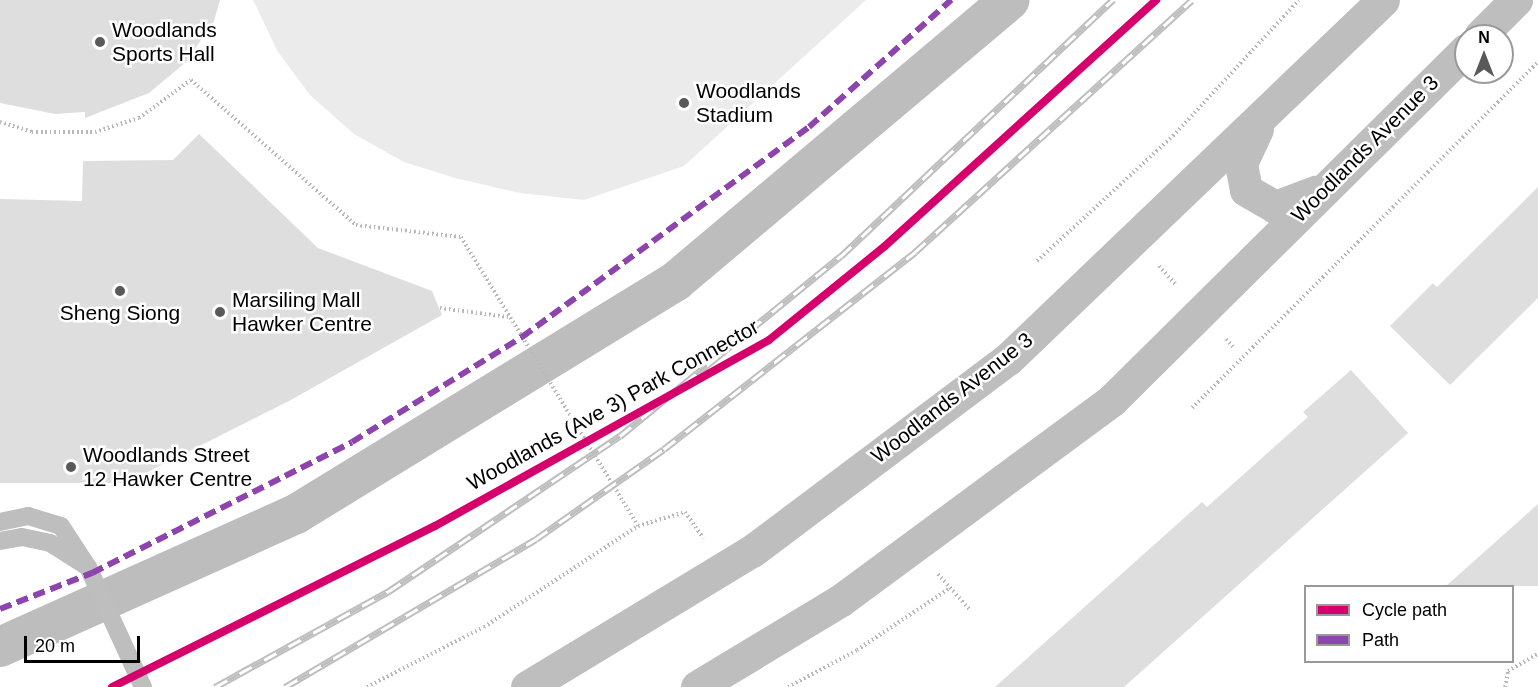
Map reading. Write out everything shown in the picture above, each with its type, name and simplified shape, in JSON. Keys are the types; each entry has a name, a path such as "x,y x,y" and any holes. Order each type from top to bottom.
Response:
{"main road":[{"name":"Woodlands Avenue 3","path":"527,687 752,551 1008,359 1383,0"},
{"path":"1492,24 1516,0"},
{"name":"Woodlands Avenue 3","path":"697,687 841,600 1112,400 1454,62"},
{"path":"1262,117 1241,164 1246,190 1275,207 1328,186"}],"lane":[{"path":"0,522 28,516 61,526 90,570 143,687"},
{"path":"0,541 22,537 50,543 90,570"}],"path":[{"path":"1037,261 1173,136 1299,0"},
{"path":"1192,408 1538,62"},
{"path":"0,122 32,132 95,132 139,118 191,80 356,225 461,237 589,442 638,526"},
{"path":"1149,256 1180,289"},
{"path":"440,308 509,317"},
{"path":"1218,331 1233,347"},
{"path":"367,687 484,627 638,526 685,512"},
{"path":"914,546 970,610"},
{"path":"788,687 857,650 950,588"},
{"path":"1505,687 1508,671 1538,654"}],"shaded area":[{"path":"253,0 866,0 684,166 584,200 520,193 455,178 404,162 354,134 310,95 278,52"}],"building":[{"name":"Woodlands Sports Hall","path":"0,0 220,0 214,21 186,62 149,93 85,118 85,112 55,114 0,103"},
{"name":"Marsiling Mall Hawker Centre","path":"199,134 318,248 432,291 442,315 289,401 126,483 0,483 0,199 82,201 83,161 173,160"},
{"path":"1538,187 1538,298 1450,385 1390,326 1433,283 1437,287"},
{"path":"1351,370 1408,433 1124,687 995,687 1202,502 1207,507 1308,417 1303,412"},
{"path":"1538,504 1538,586 1447,585"}],"waterway":[{"path":"0,647 296,514 676,281 1010,0"}],"railway":[{"path":"215,687 389,591 620,436 841,256 1113,0"},
{"path":"285,687 536,539 664,449 915,252 1192,0"}],"marked path":[{"path":"0,609 92,573 352,442 522,337 809,127 951,0"}],"cycle path":[{"name":"Woodlands (Ave 3) Park Connector","path":"112,687 435,526 769,340 885,246 1156,0"}],"place":[{"name":"Woodlands Sports Hall","path":"100,42"},
{"name":"Woodlands Stadium","path":"684,103"},
{"name":"Sheng Siong","path":"120,291"},
{"name":"Marsiling Mall Hawker Centre","path":"220,312"},
{"name":"Woodlands Street 12 Hawker Centre","path":"71,467"}]}
